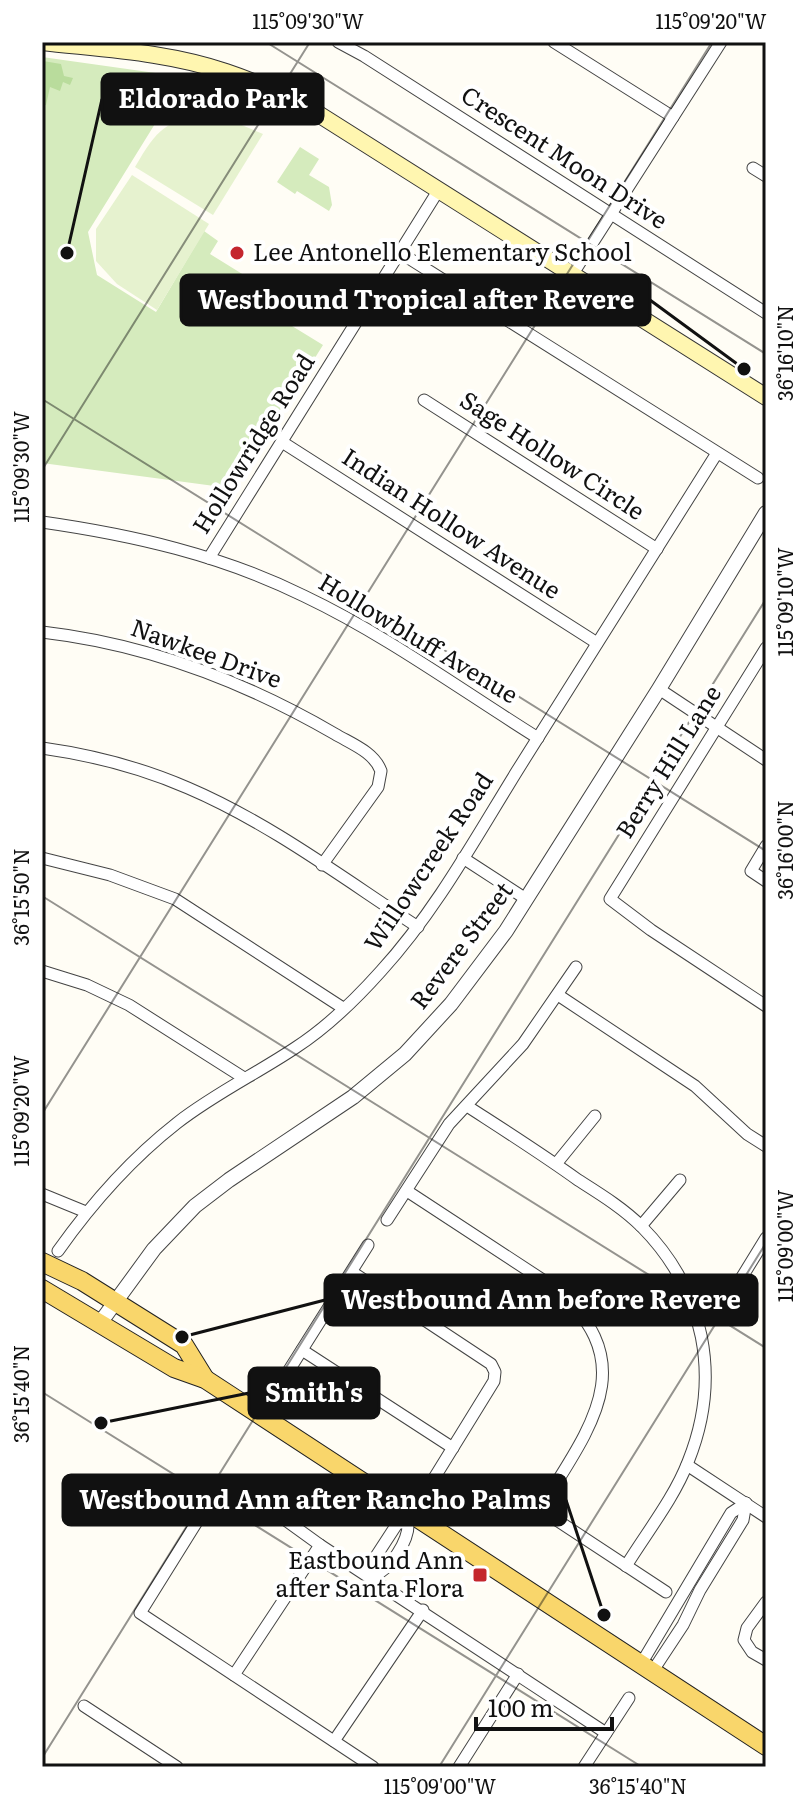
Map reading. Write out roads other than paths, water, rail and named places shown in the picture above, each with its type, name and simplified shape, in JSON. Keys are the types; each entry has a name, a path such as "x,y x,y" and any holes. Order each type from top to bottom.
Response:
{"main road":[{"path":"42,42 162,57 224,71 276,91 312,110 766,397"},
{"path":"42,1262 184,1345 205,1379"},
{"path":"42,1289 174,1368 205,1379 410,1518 766,1746"}],"street":[{"name":"Crescent Moon Drive","path":"338,42 766,313"},
{"path":"554,42 673,117"},
{"path":"572,275 721,42"},
{"path":"753,168 766,176"},
{"name":"Hollowridge Road","path":"209,558 438,191"},
{"path":"399,252 758,478"},
{"name":"Sage Hollow Circle","path":"424,400 657,549"},
{"name":"Indian Hollow Avenue","path":"282,442 597,643"},
{"name":"Willowcreek Road","path":"58,1251 86,1212 133,1161 178,1123 244,1078 297,1047 381,971 418,927 717,453"},
{"name":"Revere Street","path":"100,1323 154,1249 195,1206 245,1169 333,1113 405,1054 472,978 526,899 659,689 766,513"},
{"name":"Hollowbluff Avenue","path":"42,522 131,537 209,558 304,595 352,620 538,738"},
{"name":"Nawkee Drive","path":"42,632 90,637 224,678 289,707 371,756 381,771 378,787 322,865"},
{"name":"Berry Hill Lane","path":"766,648 610,899 766,1006"},
{"path":"659,689 766,760"},
{"path":"42,748 125,765 188,788 240,814 418,927"},
{"path":"766,846 751,871 766,881"},
{"path":"42,858 110,875 175,899 343,1008"},
{"path":"463,858 526,899"},
{"path":"387,1220 449,1124 523,1044 576,967"},
{"path":"42,971 87,985 129,1005 244,1078"},
{"path":"558,995 695,1086 747,1134 766,1146"},
{"path":"467,1106 556,1164 641,1226 668,1258 697,1311 706,1389 699,1433 687,1465 626,1566"},
{"path":"556,1164 595,1116"},
{"path":"641,1226 680,1180"},
{"path":"407,1191 573,1303 599,1349 603,1381 598,1408 590,1427 540,1509"},
{"path":"42,1194 86,1212"},
{"path":"697,1311 723,1303 766,1238"},
{"path":"286,1375 368,1245"},
{"path":"352,1272 491,1364 495,1372 494,1381 410,1518 409,1533 382,1573 372,1577"},
{"path":"302,1350 453,1448"},
{"path":"687,1465 766,1517"},
{"path":"373,1767 140,1613 218,1488 226,1483 237,1485 320,1545 606,1733"},
{"path":"508,1488 666,1592"},
{"path":"647,1668 731,1513 746,1503"},
{"path":"234,1675 320,1545"},
{"path":"766,1602 747,1628 744,1640 752,1652 766,1660"},
{"path":"334,1741 423,1610"},
{"path":"459,1767 518,1674"},
{"path":"584,1767 629,1698"},
{"path":"84,1706 177,1767"}],"place":[{"name":"Eldorado Park","path":"67,253"},
{"name":"Lee Antonello Elementary School","path":"237,253"},
{"name":"Westbound Tropical after Revere","path":"744,369"},
{"name":"Westbound Ann before Revere","path":"182,1337"},
{"name":"Smith's","path":"101,1423"},
{"name":"Eastbound Ann after Santa Flora","path":"480,1575"},
{"name":"Westbound Ann after Rancho Palms","path":"604,1615"}]}
